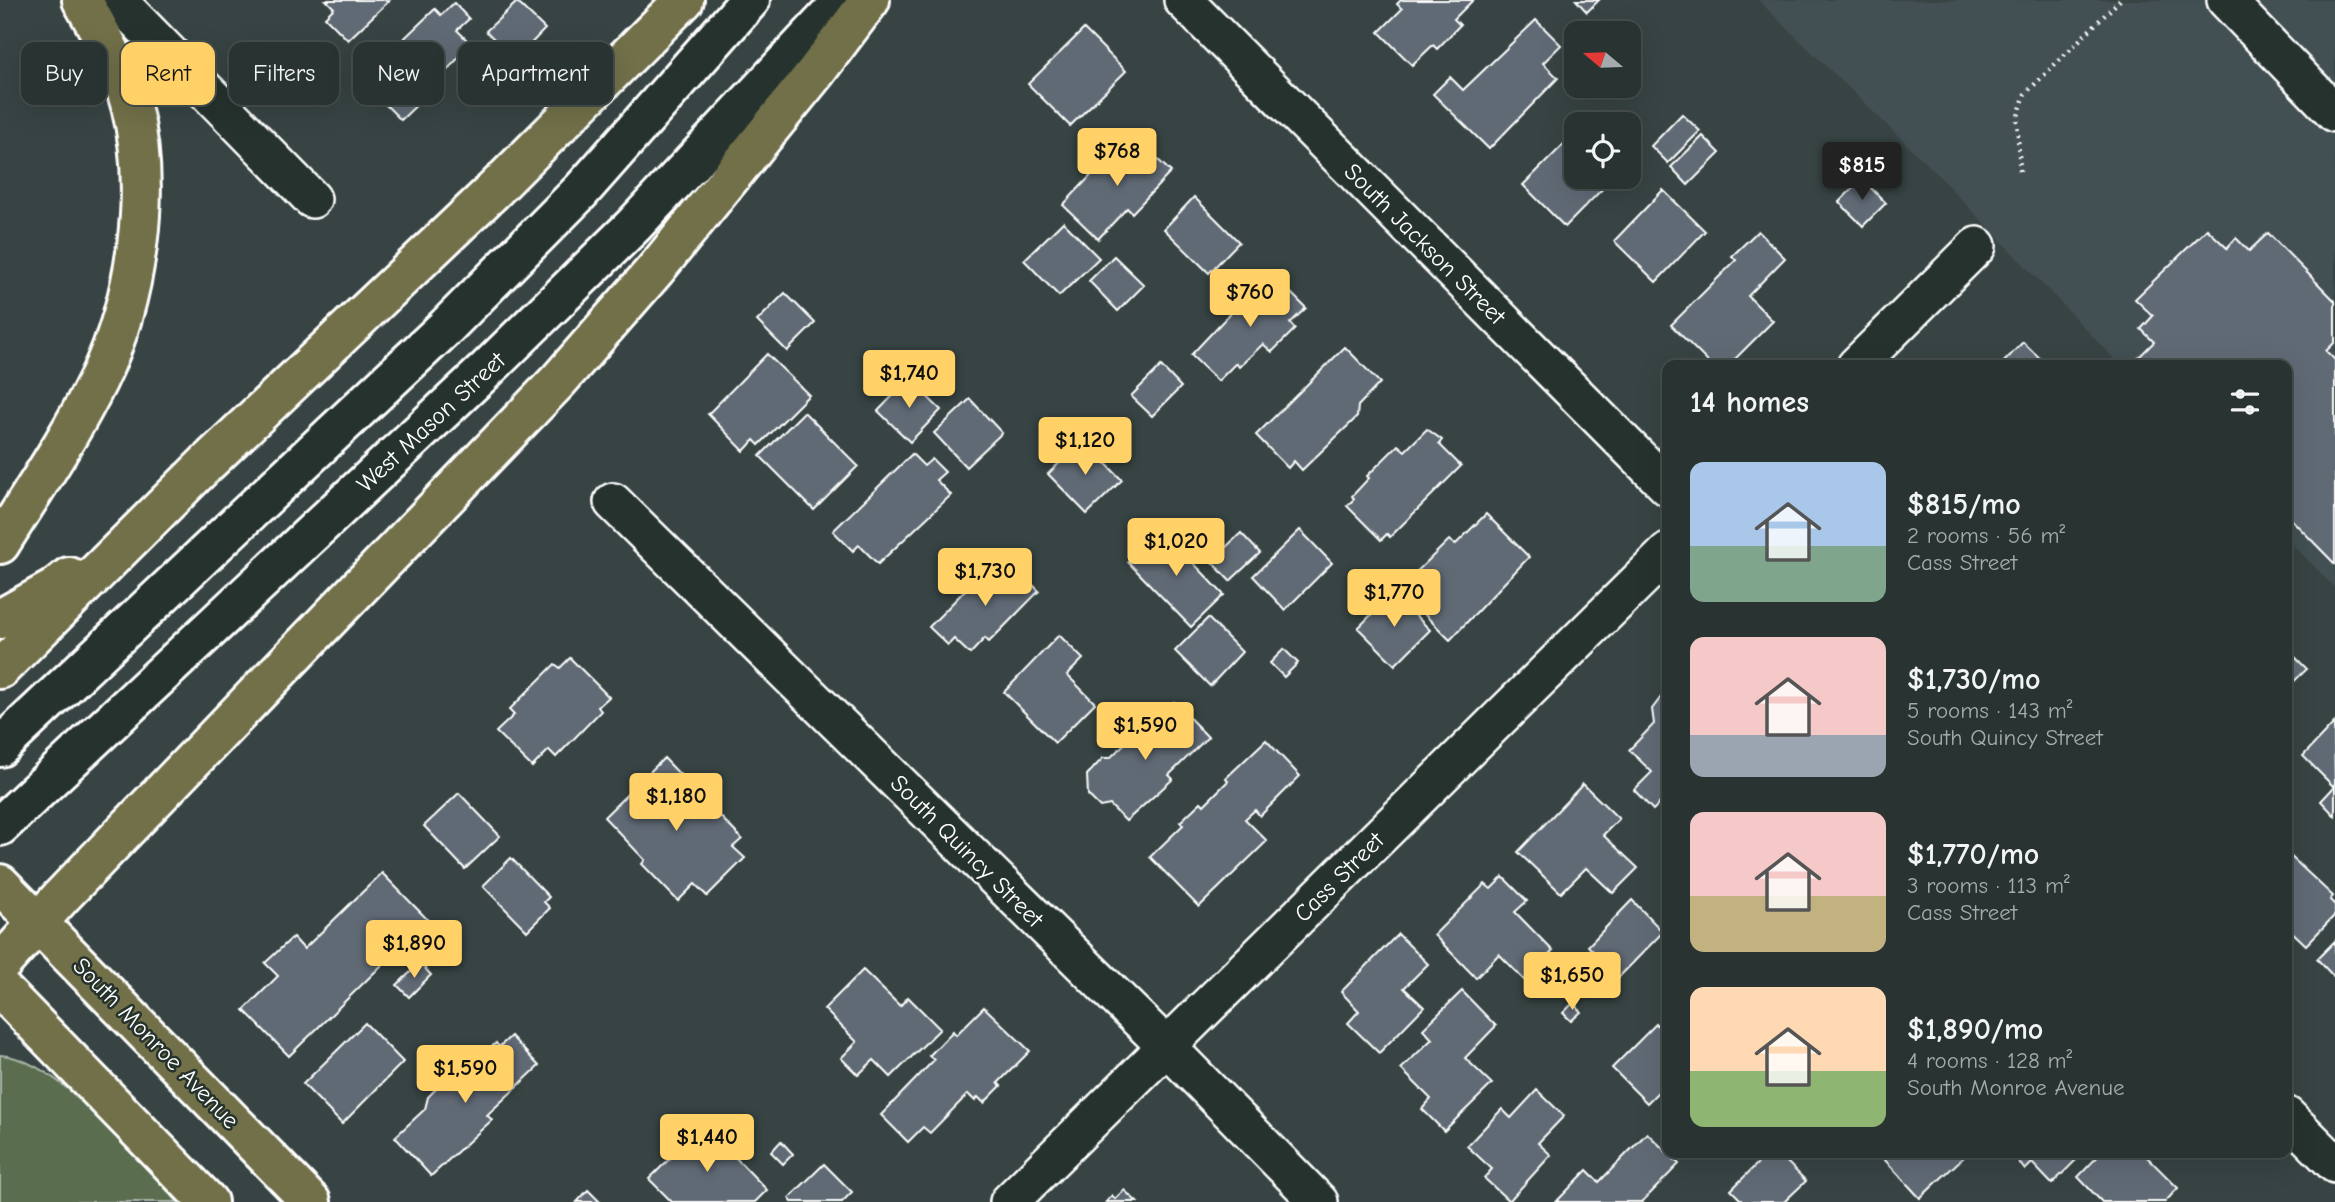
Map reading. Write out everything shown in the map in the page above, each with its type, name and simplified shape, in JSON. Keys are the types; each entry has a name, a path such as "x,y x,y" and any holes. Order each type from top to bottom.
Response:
{"main road":[{"path":"0,544 48,468 98,379 124,314 137,244 141,184 131,107 113,58 82,0"},
{"path":"0,669 206,464 493,191 684,0"},
{"path":"0,747 446,327 581,191 750,0"},
{"name":"West Mason Street","path":"0,826 486,370 634,225 844,0"},
{"path":"0,965 38,922 559,380 656,269 816,73 870,0"},
{"path":"0,619 54,589 206,464"},
{"name":"South Monroe Avenue","path":"0,884 311,1202"},
{"path":"0,988 208,1202"}],"street":[{"path":"117,0 312,199"},
{"name":"South Jackson Street","path":"1183,0 1662,482"},
{"path":"2225,1 2335,113"},
{"path":"1862,360 1977,246"},
{"name":"South Quincy Street","path":"613,502 1167,1048 1319,1202"},
{"name":"Cass Street","path":"1009,1202 1662,558"},
{"path":"2292,1121 2335,1164"}],"path":[{"path":"2020,171 2017,119 2025,94 2120,0"}],"shaded area":[{"path":"1758,0 2335,0 2335,588 2292,544 2292,360 2115,360 1931,168"}],"green space":[{"path":"0,1055 23,1060 47,1073 71,1092 96,1114 178,1202 0,1202"}],"building":[{"path":"326,0 390,0 348,40 325,17 334,8"},
{"path":"1401,0 1473,0 1454,19 1460,25 1437,49 1433,45 1412,65 1379,32 1402,9 1397,4"},
{"path":"1576,0 1599,0 1587,12"},
{"path":"517,2 545,29 532,42 497,42 486,31"},
{"path":"454,3 469,19 457,30 469,42 458,42 458,58 444,74 444,42 400,42 435,9 441,15"},
{"path":"1536,20 1561,45 1543,63 1558,78 1489,149 1433,94 1450,77 1463,90"},
{"path":"1084,29 1126,71 1070,126 1028,84"},
{"path":"386,105 417,105 401,120"},
{"path":"1682,114 1700,131 1668,163 1651,146"},
{"path":"1703,136 1720,153 1688,185 1671,167"},
{"path":"1136,139 1171,172 1132,213 1127,208 1098,239 1063,205 1114,151 1119,157"},
{"path":"1564,144 1564,189 1602,189 1565,227 1523,185"},
{"path":"1862,179 1886,203 1863,226 1839,202"},
{"path":"1663,190 1705,231 1656,282 1614,241"},
{"path":"1194,197 1239,242 1209,273 1164,229"},
{"path":"1063,222 1099,258 1059,296 1024,260"},
{"path":"2207,229 2227,248 2236,238 2249,251 2268,233 2335,301 2335,342 2326,351 2335,360 2335,564 2292,520 2292,360 2136,360 2154,342 2141,329 2153,316 2135,299"},
{"path":"1758,231 1785,258 1748,296 1773,321 1734,360 1706,360 1671,325 1736,260 1732,256"},
{"path":"1114,256 1144,285 1118,311 1089,281"},
{"path":"1276,278 1306,308 1290,323 1295,329 1272,352 1263,344 1239,367 1236,363 1218,381 1191,355 1255,287 1261,293"},
{"path":"785,293 815,323 787,351 757,321"},
{"path":"2023,342 2042,360 2006,360"},
{"path":"1345,347 1380,383 1358,406 1357,417 1302,470 1294,461 1288,468 1256,435"},
{"path":"767,354 809,395 759,445 754,440 744,451 708,414"},
{"path":"1161,366 1181,387 1152,416 1131,396"},
{"path":"909,379 941,410 910,442 878,411"},
{"path":"970,399 1002,433 966,467 934,433"},
{"path":"804,412 858,466 814,510 760,456"},
{"path":"1427,429 1442,440 1439,444 1461,466 1390,537 1387,534 1381,540 1347,506 1354,499 1352,496 1369,478 1367,476 1398,445 1405,451"},
{"path":"1083,440 1122,480 1087,514 1048,474"},
{"path":"912,454 924,466 932,459 945,472 936,480 951,495 878,564 859,545 853,551 833,531"},
{"path":"1486,514 1529,557 1450,640 1399,589 1449,540 1455,545"},
{"path":"1161,529 1224,595 1191,627 1128,562"},
{"path":"1300,530 1332,563 1285,610 1253,576"},
{"path":"1241,533 1260,553 1230,581 1211,561"},
{"path":"1006,558 1039,591 989,642 985,638 970,654 954,639 948,645 929,627 972,583 977,588"},
{"path":"1393,593 1430,630 1395,665 1358,628"},
{"path":"1208,618 1242,652 1210,686 1175,651"},
{"path":"1059,635 1083,659 1067,675 1095,703 1055,743 1004,692"},
{"path":"1284,649 1298,663 1284,677 1270,663"},
{"path":"2292,654 2307,669 2292,683"},
{"path":"570,658 609,697 598,707 601,711 556,757 549,750 532,767 496,732 514,715 509,710 555,664 560,668"},
{"path":"1662,696 1662,801 1653,810 1634,790 1652,772 1629,750 1654,724 1652,709"},
{"path":"1174,702 1208,737 1169,775 1173,779 1126,821 1110,805 1100,807 1088,795 1087,775 1103,758 1110,758 1155,714 1158,717"},
{"path":"2334,723 2335,784 2333,786 2303,756"},
{"path":"1266,740 1300,776 1260,816 1255,810 1245,819 1267,841 1199,907 1150,857 1183,825 1180,822 1201,802 1204,805 1228,781 1226,778"},
{"path":"664,758 742,839 733,847 745,858 707,896 695,884 678,901 642,864 645,860 604,817"},
{"path":"1583,784 1619,819 1603,835 1638,868 1613,893 1586,868 1561,893 1518,852"},
{"path":"2335,786 2335,816 2321,801"},
{"path":"459,793 500,836 465,869 424,826"},
{"path":"511,858 549,897 544,902 550,908 527,931 483,886"},
{"path":"2292,858 2333,896 2330,900 2335,905 2335,915 2306,945 2292,932"},
{"path":"382,873 428,920 289,1056 244,1010 278,976 265,963 293,937 304,949"},
{"path":"1503,877 1527,901 1515,912 1553,951 1524,980 1499,954 1476,978 1434,935 1485,884 1491,889"},
{"path":"1632,900 1662,931 1619,977 1588,946"},
{"path":"1398,934 1428,964 1404,988 1424,1007 1379,1053 1348,1023 1359,1011 1341,992"},
{"path":"2335,941 2335,978 2317,959"},
{"path":"420,963 431,975 409,997 397,985"},
{"path":"863,970 900,1006 908,997 940,1029 891,1077 874,1060 858,1075 841,1058 857,1042 824,1009"},
{"path":"1462,991 1496,1026 1465,1058 1492,1084 1444,1131 1422,1109 1431,1099 1401,1069 1432,1039 1423,1029"},
{"path":"1573,1003 1581,1012 1571,1021 1563,1013"},
{"path":"984,1007 1030,1051 998,1083 1001,1086 984,1103 978,1097 975,1101 968,1094 930,1133 923,1127 908,1142 881,1115 934,1060 929,1056 953,1031 956,1035"},
{"path":"365,1023 403,1062 342,1124 303,1084"},
{"path":"1656,1024 1662,1030 1662,1088 1647,1103 1612,1068"},
{"path":"511,1036 539,1066 487,1115 492,1120 431,1176 395,1137 425,1109 428,1097 438,1087 451,1085 496,1043 499,1047"},
{"path":"1537,1090 1564,1116 1538,1143 1551,1155 1509,1201 1484,1178 1492,1169 1467,1146 1502,1109 1511,1118"},
{"path":"704,1125 767,1190 755,1202 672,1202 649,1179"},
{"path":"1647,1133 1662,1148 1662,1158 1673,1158 1679,1164 1642,1202 1556,1202 1587,1170 1599,1182"},
{"path":"781,1141 793,1154 783,1164 771,1152"},
{"path":"1763,1158 1783,1158 1806,1181 1784,1202 1743,1202 1731,1190"},
{"path":"1883,1158 1963,1158 1920,1198"},
{"path":"2016,1158 2078,1158 2052,1184 2032,1163 2025,1170"},
{"path":"2096,1158 2148,1158 2178,1188 2165,1202 2102,1202 2078,1177"},
{"path":"824,1164 852,1192 842,1202 792,1202 789,1198"},
{"path":"588,1190 600,1202 577,1202"},
{"path":"1124,1190 1137,1202 1106,1202 1112,1195 1115,1199"}]}
